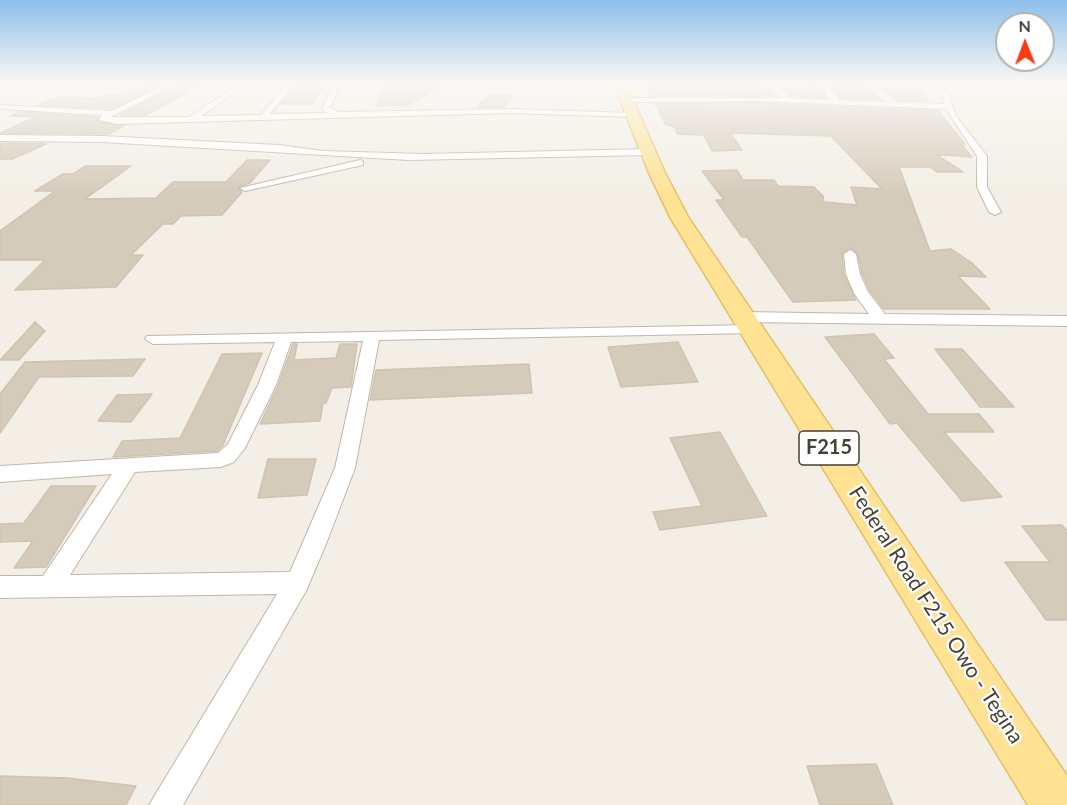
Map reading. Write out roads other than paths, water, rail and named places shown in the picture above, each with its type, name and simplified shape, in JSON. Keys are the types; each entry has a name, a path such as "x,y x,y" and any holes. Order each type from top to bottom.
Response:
{"main road":[{"name":"Federal Road F215 Owo - Tegina","path":"635,120 679,216 1056,805"}],"street":[{"path":"110,120 169,120"},
{"path":"955,120 982,156 984,164 982,187 995,212"},
{"path":"0,138 102,139 279,148 323,154 489,157 649,152"},
{"path":"245,188 374,160 420,156"},
{"path":"850,254 853,274 861,293 879,317"},
{"path":"153,339 372,336 748,324 879,317 1067,321"},
{"path":"165,805 297,583 345,468 372,336"},
{"path":"0,474 221,460 235,448 267,385 285,337"},
{"path":"50,585 129,465"},
{"path":"0,587 297,583"}]}
